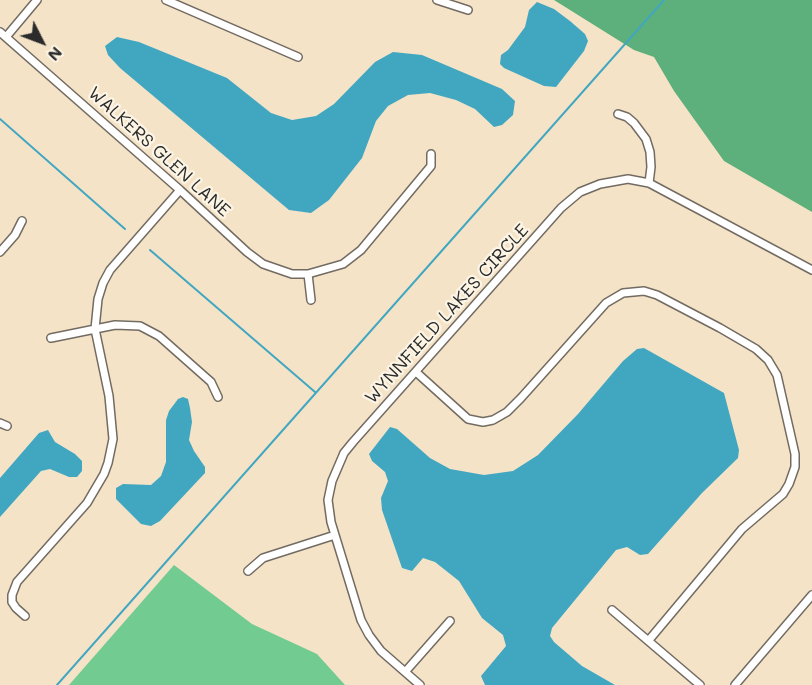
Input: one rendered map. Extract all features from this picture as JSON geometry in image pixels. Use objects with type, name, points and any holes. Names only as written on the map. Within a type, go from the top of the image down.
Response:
[{"type":"street","points":[[3,34],[37,0]]},
{"type":"street","points":[[166,0],[298,57]]},
{"type":"street","points":[[437,0],[468,10]]},
{"type":"street","name":"WALKERS GLEN LANE","points":[[3,34],[247,252],[263,264],[292,274],[308,274]]},
{"type":"street","points":[[618,114],[634,123],[646,138],[651,167],[649,183]]},
{"type":"street","points":[[311,300],[308,274],[343,264],[361,250],[431,166],[431,154]]},
{"type":"street","name":"WYNNFIELD LAKES CIRCLE","points":[[420,685],[381,651],[364,627],[329,514],[328,500],[332,481],[340,461],[353,441],[570,200],[590,187],[610,181],[628,179],[649,183],[812,270]]},
{"type":"street","points":[[25,616],[12,602],[17,582],[87,503],[104,474],[114,439],[109,396],[95,329],[98,299],[107,274],[180,190]]},
{"type":"street","points":[[0,252],[15,235],[22,221]]},
{"type":"street","points":[[416,372],[468,419],[477,422],[493,420],[507,412],[521,398],[606,303],[624,293],[644,291],[657,295],[720,328],[756,349],[768,360],[777,375],[795,454],[795,467],[789,484],[783,494],[739,532],[649,640]]},
{"type":"street","points":[[51,338],[125,324],[140,326],[152,332],[211,382],[218,397]]},
{"type":"street","points":[[248,572],[263,558],[335,535]]},
{"type":"street","points":[[735,685],[812,595]]},
{"type":"street","points":[[612,610],[700,685]]},
{"type":"street","points":[[405,672],[450,621]]},
{"type":"green space","points":[[554,0],[812,0],[812,212],[724,161],[674,91],[654,57],[634,50]]},
{"type":"green space","points":[[174,565],[252,624],[317,654],[345,685],[69,685]]},
{"type":"water","points":[[537,2],[554,9],[570,21],[585,34],[588,41],[584,51],[556,87],[544,86],[500,64],[501,55],[508,50],[525,27],[529,10]]},
{"type":"water","points":[[117,37],[139,42],[227,78],[271,113],[292,120],[316,116],[334,104],[375,62],[393,52],[422,55],[502,89],[515,101],[513,115],[502,125],[494,127],[475,109],[456,100],[430,93],[408,95],[388,106],[376,121],[362,158],[329,200],[311,213],[289,210],[120,68],[108,55],[105,46]]},
{"type":"water","points":[[644,348],[724,393],[739,450],[738,458],[702,493],[648,554],[640,555],[627,547],[616,550],[552,628],[550,636],[554,642],[582,666],[615,685],[485,685],[481,676],[506,646],[503,635],[482,618],[459,581],[435,562],[423,558],[412,571],[402,568],[382,510],[381,498],[388,481],[385,472],[372,461],[369,454],[390,427],[397,429],[430,458],[450,469],[484,475],[513,471],[538,455],[578,414],[623,361],[637,349]]},
{"type":"water","points":[[183,397],[188,399],[192,422],[189,440],[205,467],[205,473],[160,521],[151,526],[141,524],[116,499],[116,488],[123,484],[151,485],[161,476],[166,462],[166,420],[169,411],[178,399]]},
{"type":"water","points":[[48,430],[55,442],[82,461],[82,471],[77,477],[69,477],[50,469],[41,471],[0,517],[0,478],[39,433]]},
{"type":"waterway","points":[[57,685],[664,0]]},
{"type":"waterway","points":[[0,119],[125,229]]},
{"type":"waterway","points":[[150,250],[315,392]]}]
